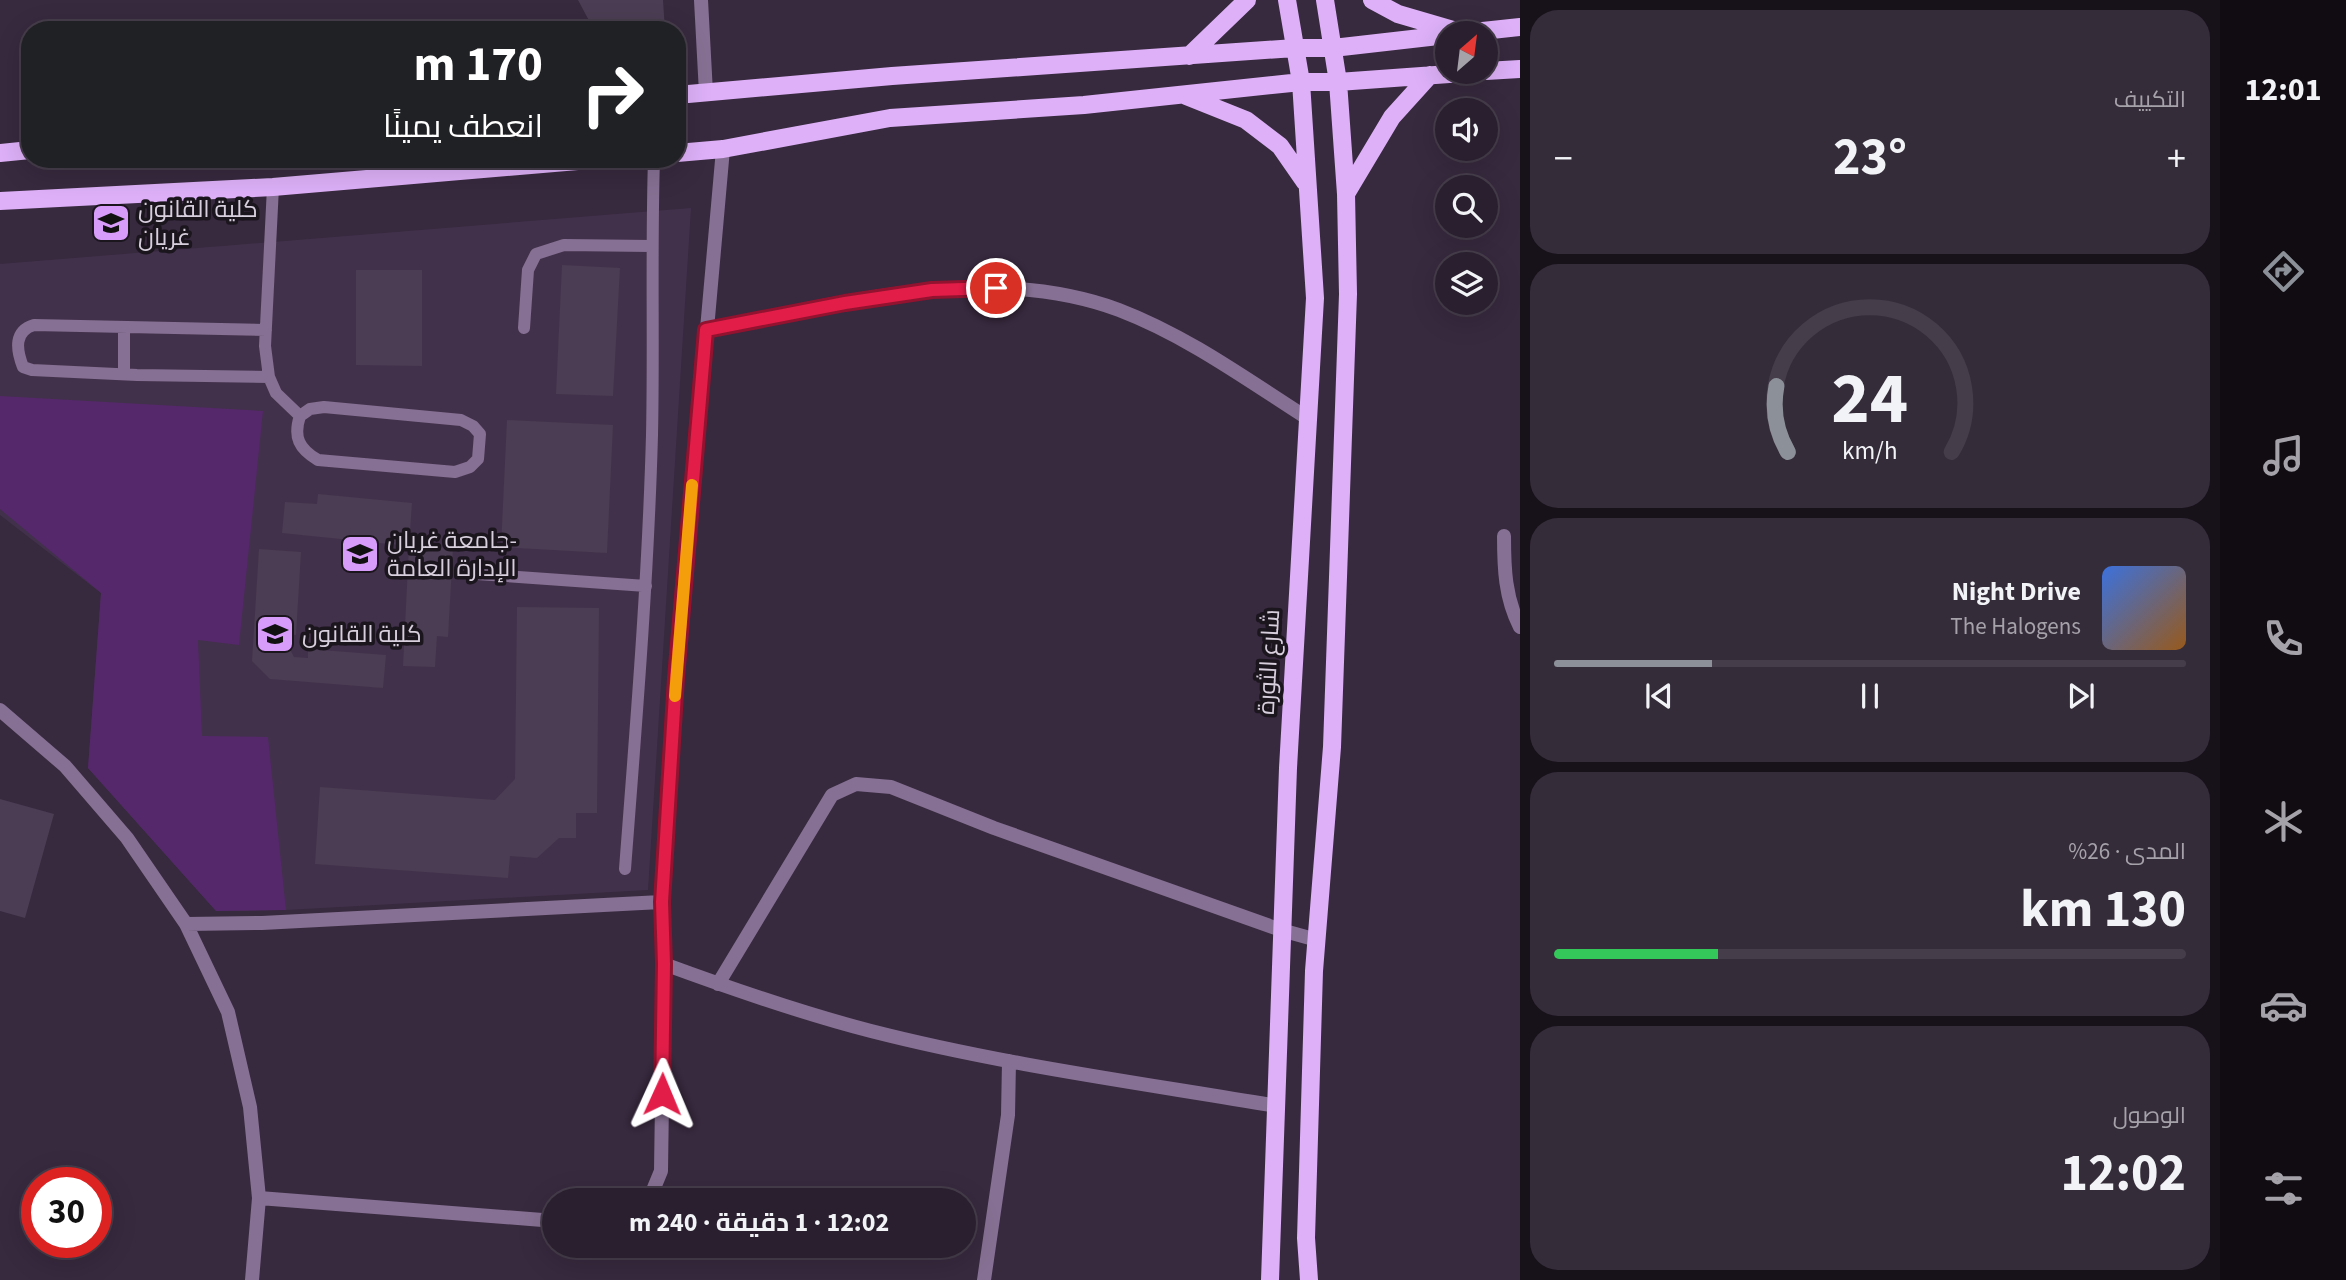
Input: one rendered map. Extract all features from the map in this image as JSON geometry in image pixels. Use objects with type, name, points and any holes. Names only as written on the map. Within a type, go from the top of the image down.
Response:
[{"type":"main road","points":[[1189,56],[1247,0]]},
{"type":"main road","name":"شارع الثورة","points":[[1270,1280],[1281,930],[1315,298],[1301,82],[1287,0]]},
{"type":"main road","points":[[1309,1280],[1306,1238],[1317,940],[1334,707],[1348,294],[1346,194],[1338,82],[1325,0]]},
{"type":"main road","points":[[1372,0],[1398,14],[1435,25]]},
{"type":"main road","points":[[1498,29],[1520,27]]},
{"type":"main road","points":[[686,94],[892,76],[1295,48],[1333,48],[1435,36]]},
{"type":"main road","points":[[1498,70],[1520,69]]},
{"type":"main road","points":[[1346,194],[1392,117],[1430,75]]},
{"type":"main road","points":[[686,152],[723,149],[890,118],[1084,105],[1301,82],[1435,75]]},
{"type":"main road","points":[[1183,95],[1246,120],[1280,146],[1306,184]]},
{"type":"main road","points":[[0,153],[21,151]]},
{"type":"main road","points":[[0,201],[273,187],[496,168]]},
{"type":"street","points":[[701,0],[706,93]]},
{"type":"street","points":[[654,1188],[661,1171],[664,964],[662,902],[676,678],[723,149]]},
{"type":"street","points":[[706,330],[845,303],[932,290],[1017,288],[1072,296],[1119,310],[1182,339],[1307,418]]},
{"type":"street","points":[[1504,536],[1504,572],[1511,610],[1520,627]]},
{"type":"street","points":[[0,710],[74,776],[127,838],[186,924],[228,1012],[250,1107],[259,1198],[252,1280]]},
{"type":"street","points":[[718,984],[832,794],[856,784],[891,787],[994,828],[1281,930],[1317,940]]},
{"type":"street","points":[[186,924],[274,923],[662,902]]},
{"type":"street","points":[[664,964],[718,984],[870,1031],[1009,1060],[1277,1106]]},
{"type":"street","points":[[984,1280],[1008,1115],[1009,1060]]},
{"type":"street","points":[[259,1198],[542,1220]]},
{"type":"lane","points":[[625,869],[646,586],[652,432],[651,246],[654,168]]},
{"type":"lane","points":[[273,187],[266,330],[268,377],[276,393],[300,416]]},
{"type":"lane","points":[[524,328],[528,270],[537,254],[564,245],[651,246]]},
{"type":"lane","points":[[266,330],[34,325],[24,328],[18,337],[19,356],[23,367],[32,370],[268,377]]},
{"type":"lane","points":[[124,327],[124,374]]},
{"type":"lane","points":[[324,407],[461,420],[473,426],[480,434],[478,459],[470,467],[455,472],[318,460],[307,454],[299,443],[295,432],[300,416],[310,409],[324,407]]},
{"type":"lane","points":[[477,574],[646,586]]},
{"type":"shaded area","name":"جامعة غريان- الإدارة العامة","points":[[691,208],[648,890],[286,910],[216,911],[88,768],[101,593],[0,515],[0,264]]},
{"type":"shaded area","points":[[0,396],[263,411],[239,645],[198,640],[202,736],[268,737],[286,910],[216,911],[88,768],[101,593],[0,509]]},
{"type":"building","points":[[578,0],[663,0],[664,21],[589,21]]},
{"type":"building","points":[[562,265],[620,268],[613,396],[556,394]]},
{"type":"building","points":[[356,270],[422,270],[422,366],[356,365]]},
{"type":"building","points":[[507,420],[613,425],[607,553],[501,547]]},
{"type":"building","points":[[318,494],[412,503],[409,546],[282,533],[285,502],[317,504]]},
{"type":"building","points":[[409,546],[453,548],[448,637],[437,636],[435,667],[403,666]]},
{"type":"building","points":[[259,549],[301,552],[296,635],[282,634],[294,657],[308,658],[308,649],[386,655],[383,688],[270,679],[252,661]]},
{"type":"building","points":[[517,607],[599,608],[597,813],[576,813],[576,838],[559,838],[537,858],[510,856],[508,878],[315,864],[320,787],[495,800],[515,779]]},
{"type":"building","points":[[0,799],[54,814],[25,918],[0,911]]},
{"type":"slow traffic","points":[[675,696],[692,485]]},
{"type":"place","name":"كلية القانون غريان","points":[[111,223]]},
{"type":"place","name":"جامعة غريان- الإدارة العامة","points":[[360,554]]},
{"type":"place","name":"كلية القانون","points":[[275,634]]},
{"type":"route","points":[[662,1094],[662,902],[676,678],[706,330],[845,303],[932,290],[996,288]]}]
